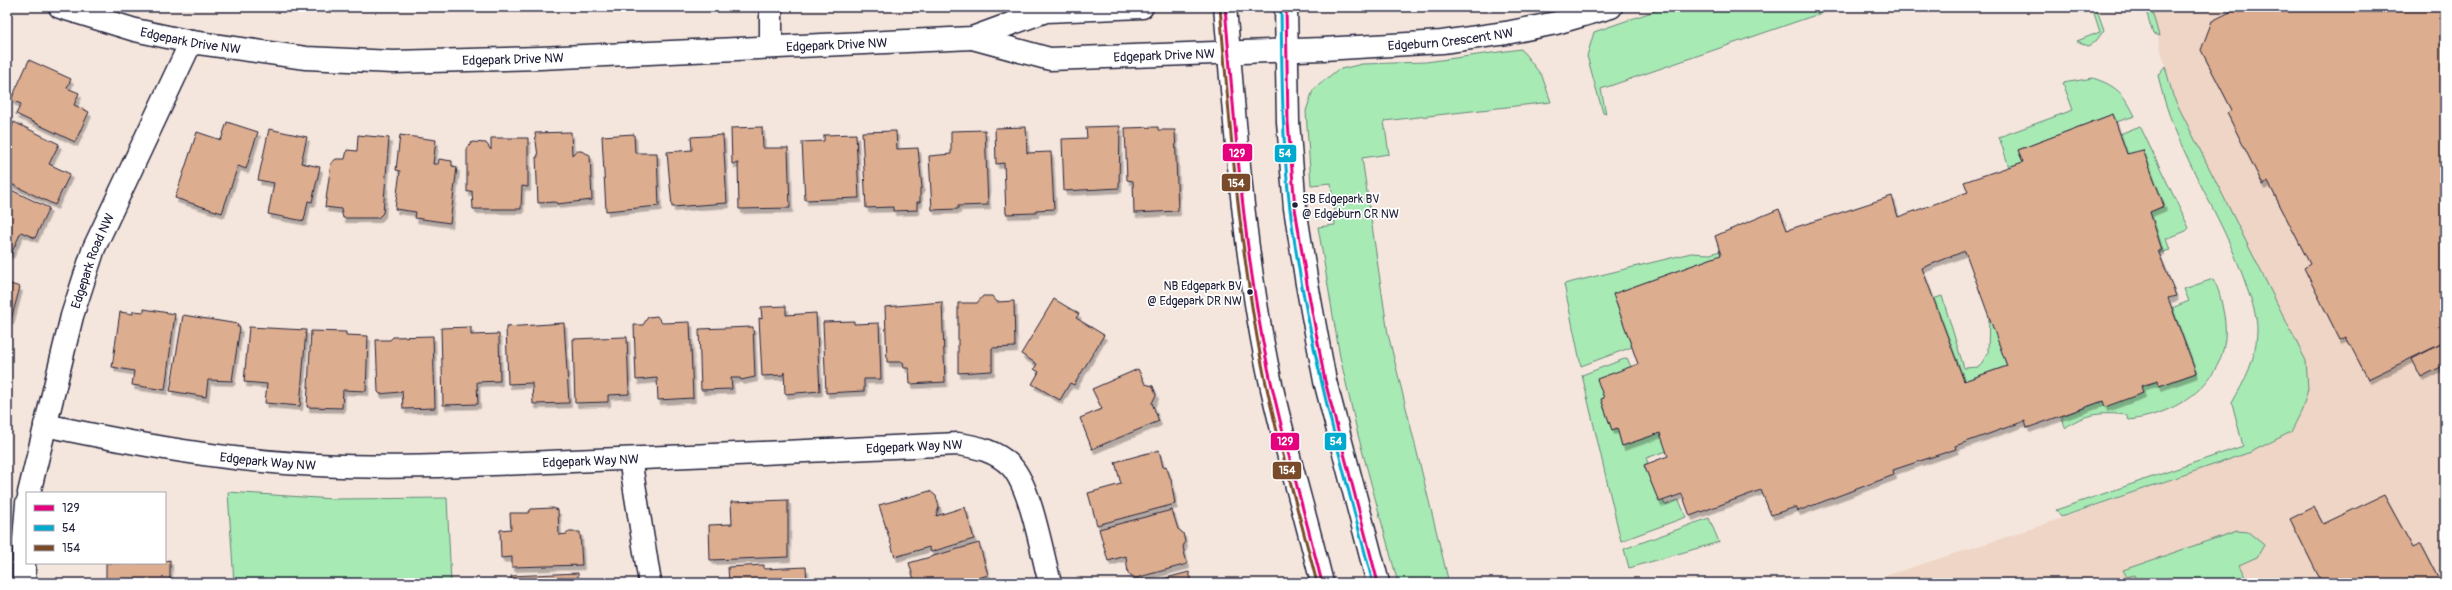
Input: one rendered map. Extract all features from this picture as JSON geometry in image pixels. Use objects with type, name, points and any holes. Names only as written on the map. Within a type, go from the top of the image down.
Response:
[{"type":"street","name":"Edgepark Drive NW","points":[[60,7],[135,30],[191,42],[306,58],[394,62],[540,58],[972,38],[1046,11],[1142,7]]},
{"type":"street","points":[[770,47],[771,7]]},
{"type":"street","points":[[1225,7],[1242,209],[1271,384],[1322,583]]},
{"type":"street","points":[[1286,7],[1288,122],[1295,208],[1307,284],[1325,381],[1378,583]]},
{"type":"street","name":"Edgeburn Crescent NW","points":[[1287,50],[1442,42],[1556,23],[1611,7]]},
{"type":"street","name":"Edgepark Drive NW","points":[[972,38],[1050,59],[1287,50]]},
{"type":"street","name":"Edgepark Road NW","points":[[29,492],[72,316],[94,248],[191,42]]},
{"type":"street","name":"Edgepark Way NW","points":[[45,425],[132,443],[207,455],[316,465],[388,467],[630,459],[958,444],[976,446],[996,454],[1012,467],[1023,486],[1050,583]]},
{"type":"street","points":[[630,459],[650,583]]},
{"type":"street","points":[[24,583],[24,540],[26,515]]},
{"type":"shaded area","points":[[2150,7],[2445,7],[2445,583],[1863,583],[2028,530],[2251,452],[2291,432],[2302,410],[2308,389],[2173,96]]},
{"type":"green space","points":[[1666,7],[1839,7],[1601,89],[1606,114],[1603,113],[1587,56],[1594,32]]},
{"type":"green space","points":[[2092,7],[2096,7],[2104,30],[2096,41],[2088,46],[2077,41],[2100,32]]},
{"type":"green space","points":[[2145,7],[2151,7],[2159,36],[2153,34]]},
{"type":"green space","points":[[1521,49],[1542,76],[1551,102],[1384,121],[1389,154],[1362,158],[1388,334],[1449,583],[1398,583],[1358,435],[1340,357],[1318,227],[1335,225],[1331,183],[1311,185],[1306,111],[1313,90],[1337,70],[1362,64],[1426,62]]},
{"type":"green space","points":[[2165,66],[2173,96],[2306,361],[2308,389],[2302,410],[2291,432],[2251,452],[2061,517],[2056,510],[2243,446],[2232,403],[2252,361],[2257,332],[2255,313],[2235,256],[2186,154],[2165,102],[2158,75]]},
{"type":"green space","points":[[2093,78],[2108,84],[2119,92],[2135,116],[2116,122],[2113,114],[2018,150],[2023,162],[2009,167],[1999,137],[2073,110],[2063,83]]},
{"type":"green space","points":[[2140,126],[2189,228],[2186,231],[2166,239],[2170,250],[2159,253],[2158,251],[2162,250],[2150,212],[2164,206],[2143,151],[2127,154],[2120,134]]},
{"type":"green space","points":[[1720,251],[1721,255],[1613,294],[1632,347],[1581,366],[1564,284],[1691,253],[1710,254]]},
{"type":"green space","points":[[2213,279],[2221,298],[2225,333],[2222,353],[2214,371],[2203,386],[2187,399],[2170,409],[2150,416],[2129,420],[2126,415],[2094,415],[2079,419],[2065,428],[2062,416],[2158,381],[2159,386],[2196,373],[2172,308],[2189,301],[2184,289]]},
{"type":"green space","points":[[1942,296],[1964,368],[1979,367],[1988,353],[1989,316],[2007,366],[1964,381],[1933,299]]},
{"type":"green space","points":[[1627,358],[1631,367],[1598,379],[1604,398],[1601,400],[1612,430],[1617,428],[1622,446],[1660,433],[1667,451],[1646,458],[1648,463],[1644,465],[1659,501],[1663,500],[1665,505],[1679,500],[1686,517],[1621,541],[1582,375]]},
{"type":"green space","points":[[228,492],[333,499],[447,498],[451,583],[234,583]]},
{"type":"green space","points":[[1709,518],[1719,542],[1629,568],[1624,549]]},
{"type":"green space","points":[[2237,531],[2248,532],[2264,545],[2257,557],[2239,565],[2248,583],[2137,583],[2134,575],[2127,577],[2123,570]]},
{"type":"building","points":[[2240,7],[2445,7],[2445,342],[2368,379],[2346,337],[2340,340],[2304,268],[2310,264],[2268,182],[2263,185],[2227,113],[2232,110],[2201,50],[2212,21]]},
{"type":"building","points":[[29,60],[71,79],[67,88],[79,93],[74,105],[89,112],[75,142],[16,114],[21,104],[11,100]]},
{"type":"building","points":[[2113,114],[2127,154],[2143,150],[2164,206],[2150,212],[2162,250],[2158,251],[2176,296],[2168,298],[2196,373],[2159,386],[2158,381],[2141,386],[2143,393],[2105,407],[2103,401],[2027,428],[2025,421],[1955,446],[1956,449],[1893,470],[1894,475],[1798,511],[1796,507],[1771,515],[1761,490],[1690,516],[1682,494],[1659,502],[1644,465],[1668,456],[1660,433],[1622,446],[1617,428],[1612,430],[1601,399],[1604,398],[1597,379],[1638,364],[1613,294],[1721,255],[1715,236],[1779,209],[1787,230],[1892,196],[1898,217],[1968,192],[1964,182],[2023,162],[2018,150]],"holes":[[[1965,251],[2007,366],[1964,381],[1922,268]]]},
{"type":"building","points":[[14,122],[59,144],[49,164],[70,174],[55,205],[7,182],[7,137]]},
{"type":"building","points":[[227,122],[258,132],[246,169],[238,166],[222,213],[175,198],[197,132],[221,140]]},
{"type":"building","points":[[1120,126],[1119,188],[1064,191],[1062,139],[1087,138],[1086,127]]},
{"type":"building","points":[[762,127],[763,148],[788,148],[790,208],[739,209],[738,163],[732,164],[731,128]]},
{"type":"building","points":[[1026,127],[1027,153],[1051,152],[1054,209],[1036,210],[1036,213],[1006,214],[1004,163],[996,164],[995,128]]},
{"type":"building","points":[[1158,127],[1158,130],[1175,130],[1178,211],[1134,213],[1133,181],[1127,180],[1125,128]]},
{"type":"building","points":[[269,129],[307,137],[301,163],[320,167],[312,202],[308,201],[304,221],[268,214],[274,183],[258,180]]},
{"type":"building","points":[[985,130],[988,205],[958,206],[958,209],[932,210],[929,156],[951,154],[951,131]]},
{"type":"building","points":[[896,131],[897,149],[918,148],[922,188],[920,188],[920,202],[917,202],[917,210],[893,211],[893,207],[866,208],[862,132]]},
{"type":"building","points":[[571,132],[572,155],[576,151],[581,151],[590,155],[592,200],[557,204],[556,202],[538,203],[536,157],[538,157],[535,133]]},
{"type":"building","points":[[634,134],[635,153],[657,153],[659,206],[606,211],[602,136]]},
{"type":"building","points":[[856,134],[859,198],[805,200],[802,142],[824,141],[824,135]]},
{"type":"building","points":[[358,135],[389,138],[383,213],[378,218],[343,218],[341,209],[325,207],[331,163],[336,159],[345,159],[347,150],[357,151]]},
{"type":"building","points":[[400,135],[436,140],[433,164],[438,164],[439,159],[452,161],[452,166],[457,167],[450,223],[415,218],[416,212],[395,209],[400,171],[396,170]]},
{"type":"building","points":[[723,135],[727,203],[672,207],[667,152],[692,150],[691,137]]},
{"type":"building","points":[[491,138],[528,138],[528,187],[522,186],[521,209],[473,209],[472,191],[467,192],[467,149],[472,142],[486,143],[491,150]]},
{"type":"building","points":[[7,188],[49,208],[35,238],[21,232],[11,254],[7,252]]},
{"type":"building","points":[[7,283],[20,287],[11,320],[7,318]]},
{"type":"building","points":[[983,296],[992,296],[997,302],[1014,301],[1015,347],[992,348],[992,371],[958,373],[958,303],[977,303]]},
{"type":"building","points":[[1054,299],[1079,314],[1076,318],[1104,335],[1074,385],[1070,383],[1060,400],[1032,384],[1039,372],[1034,369],[1037,364],[1021,354]]},
{"type":"building","points":[[942,302],[945,382],[910,384],[909,368],[904,368],[903,362],[887,362],[885,307]]},
{"type":"building","points":[[786,306],[786,315],[816,313],[820,391],[785,394],[784,372],[783,375],[762,376],[759,318],[762,319],[761,307]]},
{"type":"building","points":[[144,309],[175,314],[165,390],[132,385],[134,371],[112,367],[120,312],[133,314],[133,311],[144,312]]},
{"type":"building","points":[[183,315],[238,324],[237,327],[240,327],[232,381],[208,380],[206,397],[170,391]]},
{"type":"building","points":[[657,316],[662,323],[690,322],[693,398],[658,400],[657,378],[636,380],[634,325],[643,325],[648,317]]},
{"type":"building","points":[[854,321],[854,324],[879,323],[881,379],[864,379],[864,391],[826,393],[823,322]]},
{"type":"building","points":[[564,323],[569,403],[533,404],[532,383],[508,384],[506,327]]},
{"type":"building","points":[[249,327],[306,330],[300,406],[265,403],[267,384],[244,382]]},
{"type":"building","points":[[471,327],[471,335],[499,334],[500,381],[477,382],[478,404],[443,405],[441,328]]},
{"type":"building","points":[[753,327],[755,377],[741,380],[740,378],[731,378],[732,389],[701,390],[699,329]]},
{"type":"building","points":[[311,331],[346,332],[346,335],[368,336],[366,391],[343,390],[342,408],[307,407]]},
{"type":"building","points":[[433,336],[435,408],[403,409],[402,390],[400,392],[380,394],[378,392],[376,340],[390,340],[393,337]]},
{"type":"building","points":[[627,337],[629,394],[608,395],[608,402],[575,403],[573,339]]},
{"type":"building","points":[[2445,342],[2445,365],[2421,377],[2412,359]]},
{"type":"building","points":[[1138,369],[1145,384],[1153,386],[1156,395],[1152,403],[1159,421],[1092,449],[1080,418],[1102,409],[1092,389]]},
{"type":"building","points":[[1159,450],[1163,467],[1166,466],[1171,480],[1175,504],[1097,525],[1088,493],[1121,484],[1115,462]]},
{"type":"building","points":[[930,491],[936,496],[939,507],[936,516],[965,507],[974,539],[931,552],[929,547],[895,557],[879,505]]},
{"type":"building","points":[[2384,495],[2413,548],[2421,544],[2441,583],[2322,583],[2290,519],[2314,507],[2323,524]]},
{"type":"building","points":[[788,500],[788,557],[710,560],[709,525],[732,524],[731,502]]},
{"type":"building","points":[[553,508],[558,510],[559,535],[567,534],[567,532],[580,532],[582,565],[512,567],[512,557],[501,558],[500,530],[511,529],[510,513],[528,513],[531,509]]},
{"type":"building","points":[[1172,510],[1178,529],[1183,533],[1185,542],[1183,547],[1187,564],[1136,578],[1128,574],[1126,556],[1108,561],[1099,529]]},
{"type":"building","points":[[979,543],[988,575],[972,580],[973,583],[915,583],[909,563]]},
{"type":"building","points":[[170,560],[170,583],[102,583],[102,580],[106,579],[106,564],[166,564],[166,561]]},
{"type":"building","points":[[764,565],[764,569],[806,567],[807,583],[729,583],[728,567]]},
{"type":"building","points":[[1189,572],[1192,583],[1147,583]]},
{"type":"building","points":[[578,573],[578,583],[511,583],[511,576]]},
{"type":"transit line","name":"154","points":[[1220,7],[1239,214],[1250,296],[1269,399],[1317,583]]},
{"type":"transit line","name":"129","points":[[1225,7],[1239,172],[1255,296],[1275,399],[1322,583]]},
{"type":"transit line","name":"54","points":[[1281,7],[1285,159],[1297,256],[1305,304],[1325,397],[1373,583]]},
{"type":"transit line","name":"129","points":[[1286,7],[1288,122],[1295,208],[1307,284],[1325,381],[1378,583]]},
{"type":"place","name":"SB Edgepark BV @ Edgeburn CR NW","points":[[1295,205]]},
{"type":"place","name":"NB Edgepark BV @ Edgepark DR NW","points":[[1250,292]]}]
